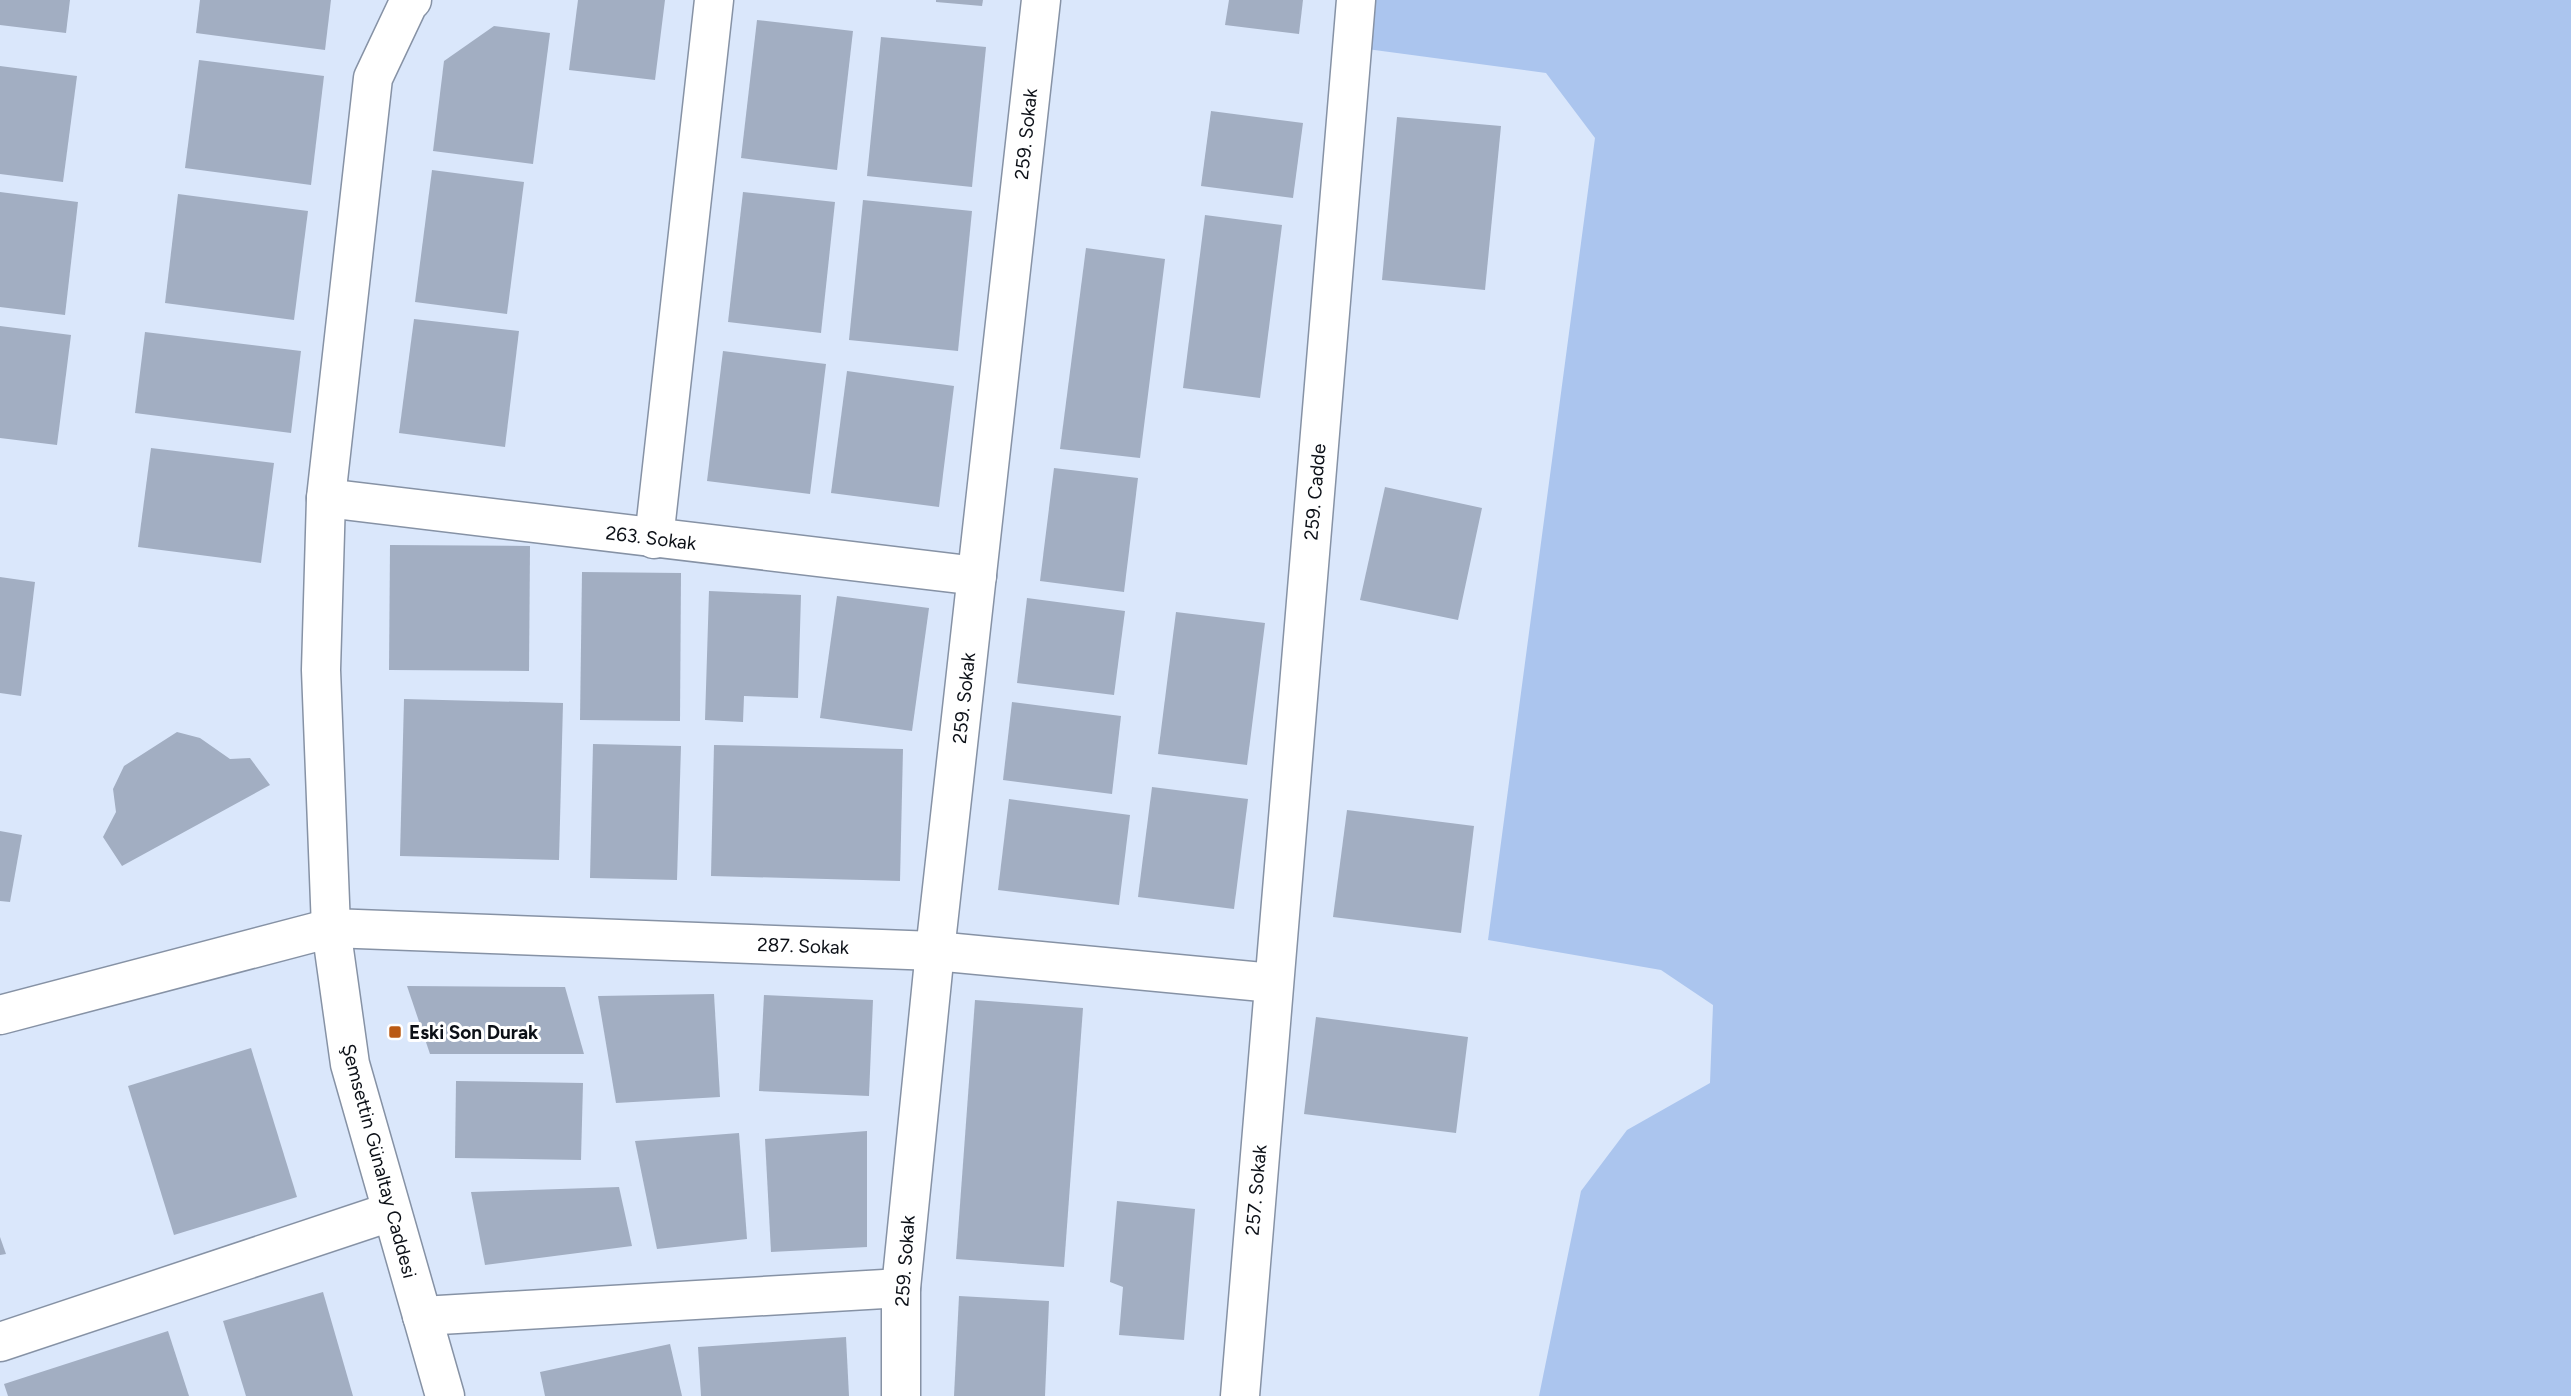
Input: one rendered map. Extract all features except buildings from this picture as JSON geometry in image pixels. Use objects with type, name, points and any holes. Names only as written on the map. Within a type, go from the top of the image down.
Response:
[{"type":"street","name":"Şemsettin Günaltay Caddesi","points":[[412,0],[373,78],[326,498],[321,670],[331,928],[350,1064],[390,1212],[445,1396]]},
{"type":"street","points":[[654,539],[714,0]]},
{"type":"street","name":"259. Sokak","points":[[901,1396],[901,1288],[935,951],[1041,0]]},
{"type":"street","name":"259. Cadde","points":[[1273,983],[1356,0]]},
{"type":"street","name":"263. Sokak","points":[[326,498],[977,576]]},
{"type":"street","points":[[0,1015],[331,928]]},
{"type":"street","name":"287. Sokak","points":[[331,928],[935,951],[1273,983]]},
{"type":"street","name":"257. Sokak","points":[[1240,1396],[1273,983]]},
{"type":"street","points":[[0,1342],[390,1212]]},
{"type":"street","points":[[422,1316],[901,1288]]},
{"type":"shaded area","points":[[1356,0],[2571,0],[2571,1396],[1539,1396],[1581,1191],[1627,1130],[1710,1083],[1713,1005],[1661,970],[1488,940],[1595,138],[1546,73],[1352,47]]},
{"type":"place","name":"Eski Son Durak","points":[[395,1032]]}]
